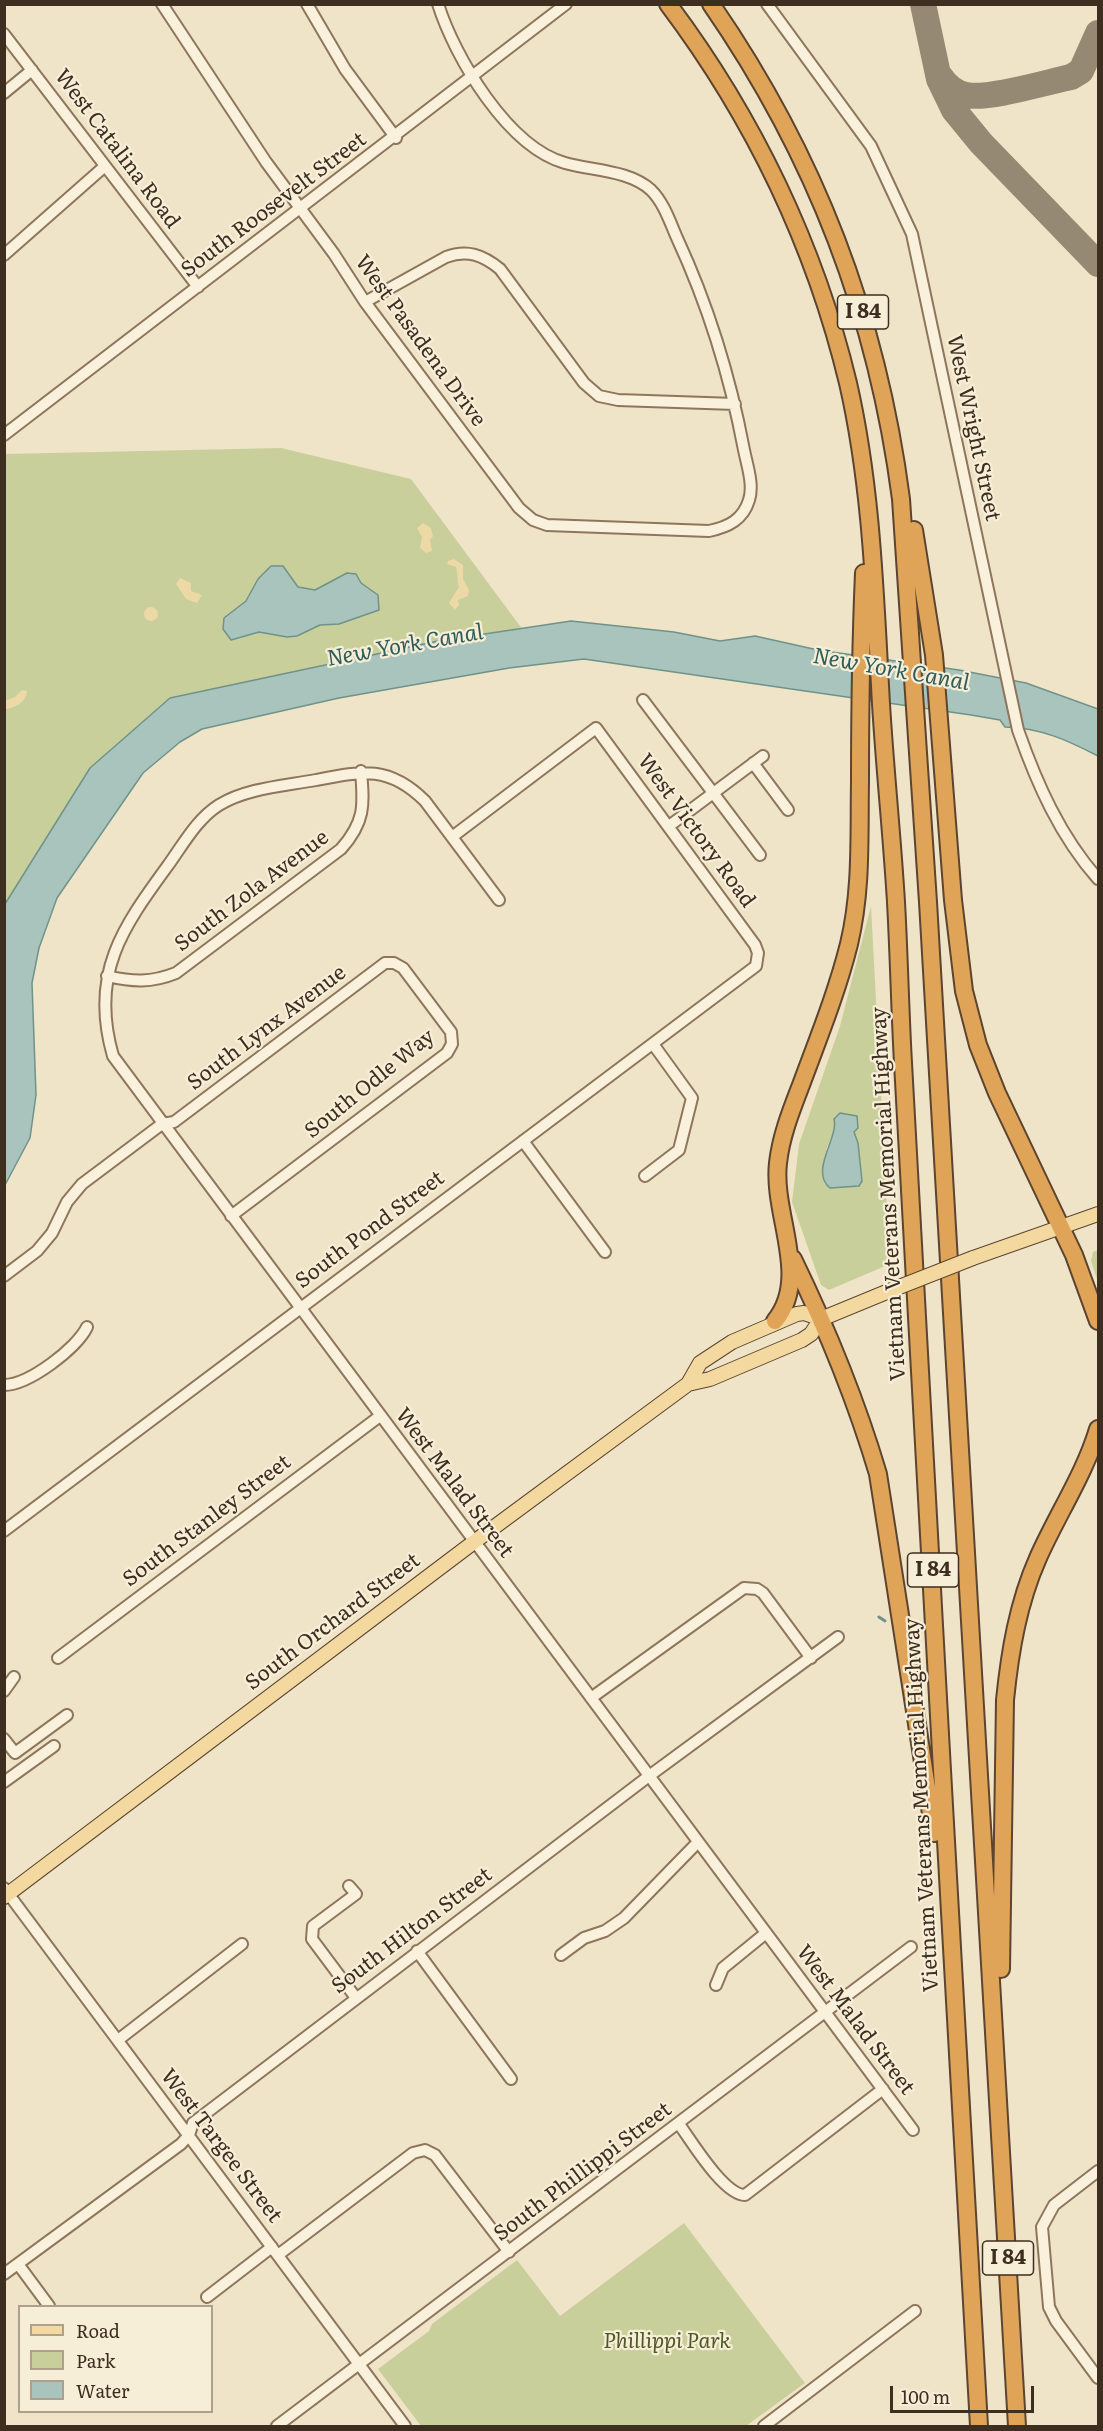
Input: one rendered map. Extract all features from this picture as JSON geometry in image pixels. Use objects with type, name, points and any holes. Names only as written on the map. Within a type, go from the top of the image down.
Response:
[{"type":"highway","name":"Vietnam Veterans Memorial Highway","points":[[668,4],[732,97],[794,219],[824,302],[848,384],[867,503],[896,901],[933,1561],[950,1938],[979,2427]]},
{"type":"highway","name":"I 84","points":[[711,4],[767,91],[815,186],[854,286],[885,397],[902,509],[999,2090],[1017,2427]]},
{"type":"highway","points":[[885,397],[913,523],[934,655],[953,900],[964,991],[978,1045],[997,1093],[1062,1227],[1098,1321]]},
{"type":"highway","points":[[775,1321],[788,1299],[791,1282],[789,1250],[779,1209],[778,1165],[786,1124],[840,973],[855,907],[859,867],[860,646],[867,503]]},
{"type":"highway","points":[[789,1250],[820,1319],[866,1434],[878,1474],[950,1938]]},
{"type":"highway","points":[[999,2090],[1005,1700],[1009,1662],[1021,1608],[1038,1559],[1098,1429]]},
{"type":"main road","name":"South Orchard Street","points":[[6,1893],[688,1384],[710,1379],[802,1340],[811,1334],[820,1319],[973,1258],[1098,1214]]},
{"type":"main road","name":"South Orchard Street","points":[[688,1384],[700,1363],[732,1342],[775,1321],[804,1313],[820,1319]]},
{"type":"street","name":"West Pasadena Drive","points":[[162,4],[259,153],[334,254],[365,302],[519,508],[533,520],[554,526],[709,531],[727,528],[740,517],[750,499],[750,483],[735,404]]},
{"type":"street","points":[[307,4],[345,69],[396,138]]},
{"type":"street","points":[[365,302],[446,256],[457,253],[472,254],[487,259],[500,269],[584,383],[599,396],[618,400],[735,404],[699,284],[662,204],[652,191],[626,176],[565,163],[535,148],[514,131],[474,78],[451,41],[438,4]]},
{"type":"street","name":"South Roosevelt Street","points":[[4,435],[396,138],[566,4]]},
{"type":"street","name":"West Wright Street","points":[[767,4],[871,146],[912,234],[1018,730],[1031,767],[1056,820],[1098,879]]},
{"type":"street","name":"West Catalina Road","points":[[4,34],[198,287]]},
{"type":"street","points":[[4,93],[32,70]]},
{"type":"street","points":[[4,255],[105,166]]},
{"type":"street","points":[[643,700],[760,855]]},
{"type":"street","name":"West Victory Road","points":[[452,837],[596,728],[755,945],[758,960]]},
{"type":"street","points":[[669,826],[763,756]]},
{"type":"street","points":[[753,763],[788,810]]},
{"type":"street","points":[[107,976],[114,951],[129,919],[200,820],[210,811],[243,794],[361,771],[395,778],[411,787],[499,900]]},
{"type":"street","name":"South Zola Avenue","points":[[107,976],[136,982],[159,980],[176,973],[341,849],[359,823],[364,805],[361,771]]},
{"type":"street","name":"South Pond Street","points":[[4,1531],[751,971],[758,960]]},
{"type":"street","name":"South Lynx Avenue","points":[[4,1275],[37,1251],[52,1233],[67,1202],[82,1184],[162,1124],[174,1122],[385,963],[394,963]]},
{"type":"street","name":"South Odle Way","points":[[231,1216],[447,1053],[452,1044],[451,1032],[403,968],[394,963]]},
{"type":"street","name":"West Malad Street","points":[[107,976],[107,1035],[113,1056],[913,2130]]},
{"type":"street","points":[[645,1176],[679,1150],[693,1098],[653,1044]]},
{"type":"street","points":[[523,1141],[605,1252]]},
{"type":"street","points":[[4,1385],[21,1383],[32,1376],[72,1347],[82,1338],[87,1327]]},
{"type":"street","name":"South Stanley Street","points":[[57,1658],[380,1416]]},
{"type":"street","points":[[591,1698],[744,1588],[757,1588],[763,1593],[811,1658]]},
{"type":"street","name":"South Hilton Street","points":[[4,2274],[181,2144],[189,2135],[193,2123],[417,1951],[838,1637]]},
{"type":"street","points":[[4,1691],[14,1677]]},
{"type":"street","points":[[4,1740],[15,1753],[68,1715]]},
{"type":"street","points":[[4,1782],[54,1746]]},
{"type":"street","points":[[561,1955],[584,1938],[605,1931],[624,1918],[698,1842]]},
{"type":"street","points":[[349,1886],[356,1894],[313,1926],[312,1939],[356,1998]]},
{"type":"street","name":"West Targee Street","points":[[6,1893],[405,2427]]},
{"type":"street","points":[[716,1985],[723,1968],[766,1933]]},
{"type":"street","points":[[118,2040],[242,1944]]},
{"type":"street","name":"South Phillippi Street","points":[[277,2427],[911,1947]]},
{"type":"street","points":[[417,1951],[511,2079]]},
{"type":"street","points":[[679,2124],[726,2186],[738,2195],[745,2195],[883,2089]]},
{"type":"street","points":[[207,2298],[413,2153],[425,2150],[435,2155],[509,2252]]},
{"type":"street","points":[[1098,2171],[1054,2205],[1042,2227],[1050,2307],[1056,2321],[1098,2378]]},
{"type":"street","points":[[18,2264],[48,2305]]},
{"type":"street","points":[[764,2427],[915,2311]]},
{"type":"green space","points":[[281,448],[411,479],[523,630],[438,641],[170,698],[90,768],[5,904],[5,454]]},
{"type":"green space","points":[[871,906],[890,1264],[829,1290],[821,1285],[792,1202],[799,1144],[840,1026]],"holes":[[[836,1126],[854,1132],[858,1143],[826,1150]]]},
{"type":"green space","points":[[1098,1250],[1098,1282],[1091,1261],[1093,1252]]},
{"type":"green space","name":"Phillippi Park","points":[[684,2223],[805,2383],[746,2426],[421,2426],[378,2369],[429,2331],[432,2324],[517,2260],[560,2316]]},
{"type":"sand","points":[[423,523],[431,528],[433,536],[430,540],[432,551],[426,553],[420,548],[422,537],[417,528]]},
{"type":"sand","points":[[454,559],[463,565],[463,579],[469,590],[468,596],[458,600],[459,605],[455,610],[449,603],[459,587],[457,569],[447,564],[448,561]]},
{"type":"sand","points":[[180,578],[191,583],[191,591],[202,595],[197,603],[186,599],[176,584]]},
{"type":"sand","points":[[151,607],[156,609],[158,614],[156,619],[151,621],[146,619],[144,614],[146,609]]},
{"type":"sand","points":[[22,690],[27,691],[22,702],[5,709],[5,701],[15,697]]},
{"type":"water","points":[[271,566],[283,566],[298,587],[315,590],[347,573],[356,574],[361,583],[378,595],[379,610],[339,624],[320,625],[297,636],[287,637],[259,632],[231,640],[223,629],[224,618],[246,601],[258,579]]},
{"type":"water","name":"New York Canal","points":[[571,621],[674,632],[720,641],[755,636],[818,650],[959,670],[1026,683],[1098,709],[1098,756],[1053,736],[1005,727],[1000,720],[584,659],[509,668],[339,698],[202,729],[180,742],[143,773],[57,898],[39,948],[32,983],[36,1095],[30,1138],[5,1185],[5,904],[90,768],[170,698],[438,641]]},
{"type":"water","points":[[840,1113],[857,1116],[858,1128],[854,1132],[858,1143],[862,1181],[859,1186],[830,1188],[824,1181],[823,1164],[833,1135],[834,1119]]},
{"type":"waterway","points":[[879,1617],[885,1621]]},
{"type":"taxiway","points":[[923,4],[939,79],[954,110],[981,143],[1098,264]]},
{"type":"taxiway","points":[[940,76],[948,85],[962,94],[976,96],[1003,93],[1071,77],[1081,71],[1098,33]]}]
